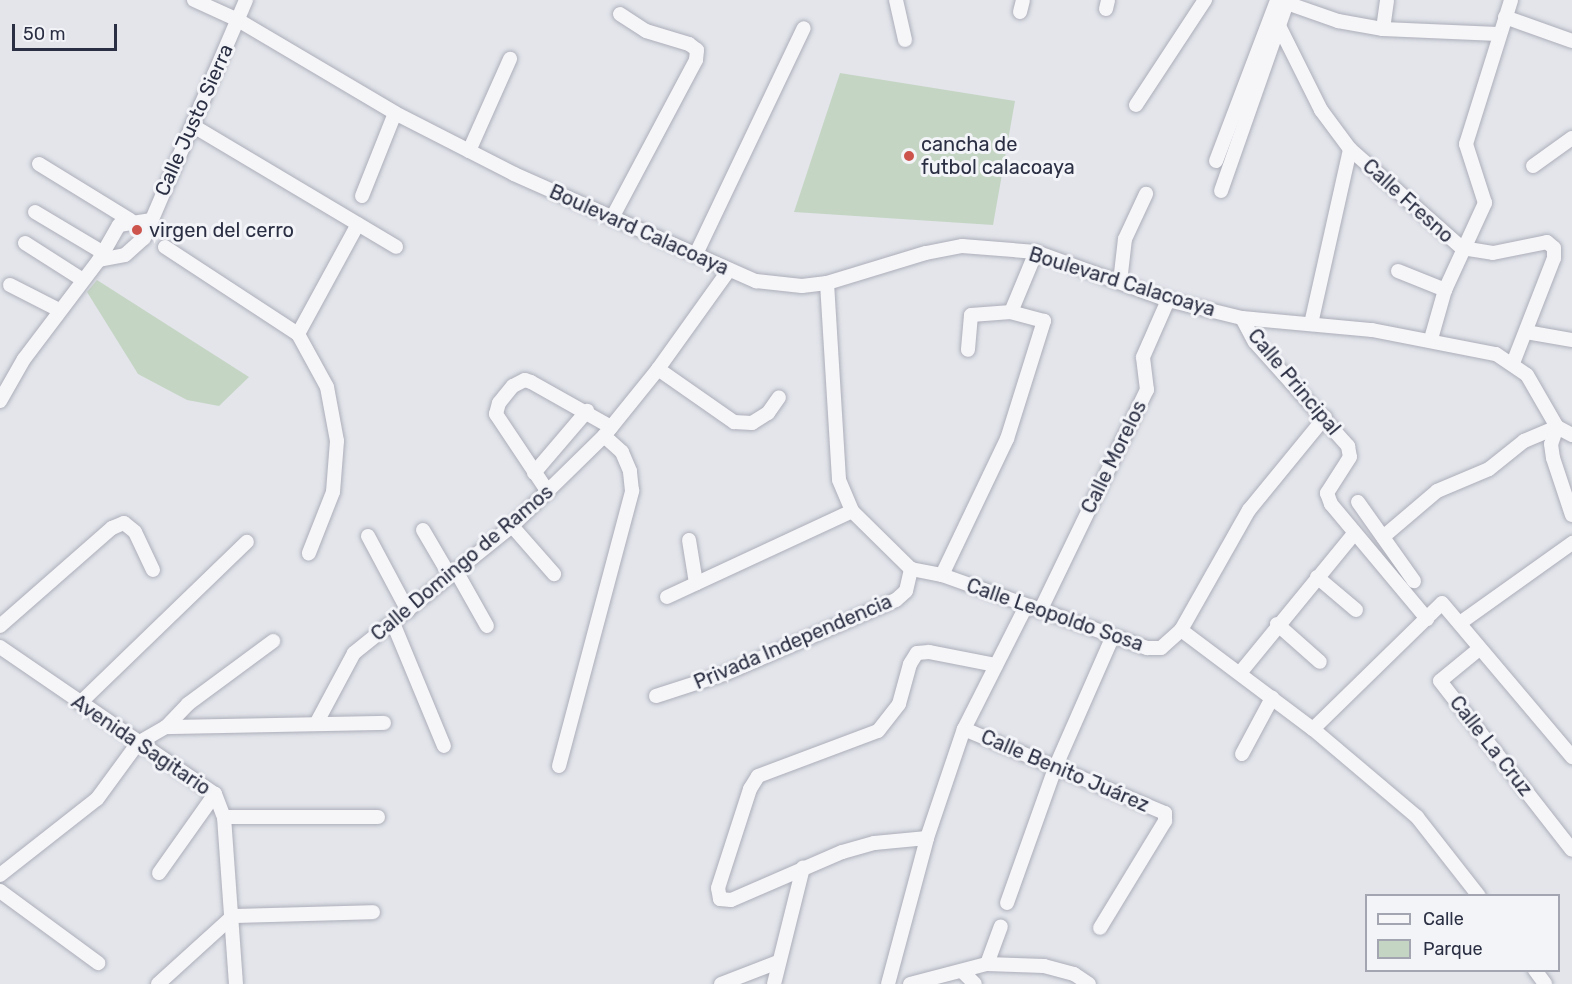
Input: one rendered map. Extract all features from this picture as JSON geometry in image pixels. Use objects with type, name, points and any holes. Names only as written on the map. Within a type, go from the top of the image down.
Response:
[{"type":"street","name":"Boulevard Calacoaya","points":[[194,0],[238,20],[395,113],[469,151],[729,270],[777,285],[827,283],[962,246],[1036,252],[1168,300],[1242,318],[1431,339],[1496,354],[1513,363],[1537,389],[1557,427]]},
{"type":"street","name":"Calle Justo Sierra","points":[[101,256],[135,248],[144,238],[149,220],[195,127],[246,0]]},
{"type":"street","points":[[896,0],[905,40]]},
{"type":"street","points":[[1136,105],[1205,0]]},
{"type":"street","points":[[1383,29],[1388,0]]},
{"type":"street","points":[[1431,339],[1445,290],[1462,248],[1485,203],[1466,144],[1498,34],[1511,0]]},
{"type":"street","points":[[1280,2],[1338,21],[1383,29],[1498,34]]},
{"type":"street","points":[[1221,191],[1280,28],[1280,2]]},
{"type":"street","points":[[1216,161],[1280,2]]},
{"type":"street","points":[[612,218],[696,60],[696,50],[689,44],[646,32],[620,14]]},
{"type":"street","points":[[1504,17],[1572,42]]},
{"type":"street","points":[[696,254],[804,28]]},
{"type":"street","name":"Calle Fresno","points":[[1280,28],[1315,100],[1350,149],[1462,248],[1492,253],[1547,242],[1554,248],[1554,258],[1513,363]]},
{"type":"street","points":[[469,151],[510,59]]},
{"type":"street","points":[[362,196],[395,113]]},
{"type":"street","points":[[195,127],[396,247]]},
{"type":"street","points":[[1533,166],[1572,138]]},
{"type":"street","points":[[1311,324],[1350,149]]},
{"type":"street","points":[[39,164],[130,220]]},
{"type":"street","points":[[1120,282],[1125,239],[1146,194]]},
{"type":"street","points":[[35,212],[101,256]]},
{"type":"street","name":"Calle Justo Sierra","points":[[130,220],[149,220]]},
{"type":"street","points":[[0,401],[24,359],[101,256],[119,225],[130,220]]},
{"type":"street","points":[[298,334],[358,224]]},
{"type":"street","points":[[25,243],[83,280]]},
{"type":"street","points":[[165,247],[298,334],[327,387],[337,441],[333,492],[309,553]]},
{"type":"street","points":[[1011,312],[1036,252]]},
{"type":"street","name":"Calle Domingo de Ramos","points":[[317,722],[354,653],[512,526],[608,432],[658,369],[729,270]]},
{"type":"street","points":[[1398,271],[1445,290]]},
{"type":"street","points":[[827,283],[839,480],[852,511],[911,569]]},
{"type":"street","points":[[10,285],[59,310]]},
{"type":"street","name":"Calle Morelos","points":[[1040,611],[1147,390],[1143,357],[1168,300]]},
{"type":"street","points":[[942,575],[1007,439],[1044,321],[1011,312],[971,315],[968,350]]},
{"type":"street","name":"Calle Principal","points":[[1242,318],[1268,358],[1325,417],[1348,447],[1350,457],[1327,493],[1353,535],[1426,619]]},
{"type":"street","points":[[1526,332],[1572,340]]},
{"type":"street","points":[[658,369],[734,422],[752,423],[768,413],[779,397]]},
{"type":"street","points":[[548,492],[496,414],[499,403],[513,386],[531,382],[587,411],[608,432],[622,452],[630,471],[632,491],[559,766]]},
{"type":"street","points":[[534,473],[587,411]]},
{"type":"street","points":[[1325,417],[1248,510],[1181,630],[1313,729],[1417,817],[1477,894]]},
{"type":"street","points":[[1557,427],[1572,435]]},
{"type":"street","points":[[1557,427],[1551,444],[1553,458],[1572,515]]},
{"type":"street","points":[[1383,537],[1437,492],[1489,469],[1524,441],[1557,427]]},
{"type":"street","points":[[1358,502],[1414,581]]},
{"type":"street","points":[[666,597],[852,511]]},
{"type":"street","points":[[0,626],[112,528],[124,523],[135,532],[153,570]]},
{"type":"street","points":[[512,526],[554,574]]},
{"type":"street","points":[[423,530],[487,626]]},
{"type":"street","points":[[1240,673],[1277,624],[1353,535]]},
{"type":"street","points":[[368,536],[408,611]]},
{"type":"street","points":[[690,540],[696,583]]},
{"type":"street","points":[[80,703],[247,542]]},
{"type":"street","points":[[1460,623],[1572,543]]},
{"type":"street","name":"Calle Leopoldo Sosa","points":[[911,569],[942,575],[1112,638],[1147,648],[1161,648],[1181,630]]},
{"type":"street","name":"Privada Independencia","points":[[656,696],[723,674],[896,600],[906,591],[911,569]]},
{"type":"street","points":[[1317,577],[1356,610]]},
{"type":"street","points":[[1313,729],[1442,603],[1572,757]]},
{"type":"street","points":[[888,984],[927,838],[964,729],[1026,606]]},
{"type":"street","points":[[393,623],[444,746]]},
{"type":"street","points":[[1277,624],[1320,662]]},
{"type":"street","points":[[1007,903],[1055,768],[1112,638]]},
{"type":"street","points":[[0,875],[97,799],[138,743],[166,728],[188,704],[273,641]]},
{"type":"street","name":"Avenida Sagitario","points":[[0,647],[215,794],[224,817],[233,916],[236,984]]},
{"type":"street","name":"Calle La Cruz","points":[[1479,649],[1440,681],[1572,850]]},
{"type":"street","points":[[927,838],[874,843],[803,868],[731,900],[720,899],[718,888],[750,789],[758,776],[878,731],[899,704],[910,664],[917,653],[929,652],[996,665]]},
{"type":"street","points":[[1242,754],[1272,698]]},
{"type":"street","points":[[166,728],[304,726],[317,722],[351,726],[384,723]]},
{"type":"street","name":"Calle Benito Juárez","points":[[964,729],[1165,813],[1165,821],[1100,928]]},
{"type":"street","points":[[159,873],[215,794]]},
{"type":"street","points":[[224,817],[378,817]]},
{"type":"street","points":[[774,984],[803,868]]},
{"type":"street","points":[[0,891],[98,963]]},
{"type":"street","points":[[158,984],[233,916],[373,912]]},
{"type":"street","points":[[987,964],[1001,926]]},
{"type":"street","points":[[721,984],[778,962]]},
{"type":"street","points":[[910,984],[987,964],[1044,966],[1074,974],[1089,984]]},
{"type":"street","points":[[962,971],[975,984]]},
{"type":"green space","name":"cancha de futbol calacoaya","points":[[840,73],[1015,101],[993,225],[794,212]]},
{"type":"green space","points":[[97,280],[249,377],[219,406],[187,400],[138,374],[87,292]]},
{"type":"place","name":"cancha de futbol calacoaya","points":[[909,156]]},
{"type":"place","name":"virgen del cerro","points":[[137,230]]}]
